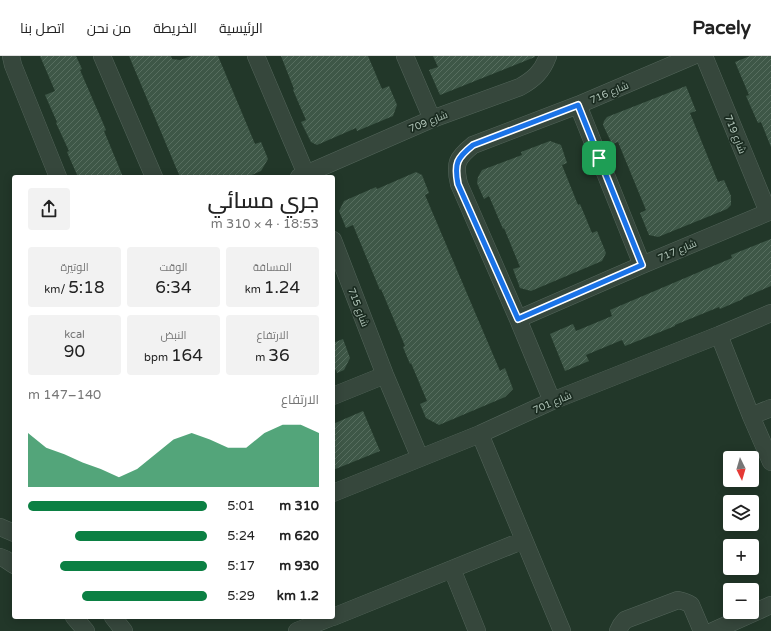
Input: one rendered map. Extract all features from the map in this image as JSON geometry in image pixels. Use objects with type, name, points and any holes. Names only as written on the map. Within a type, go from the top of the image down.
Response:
[{"type":"street","points":[[11,56],[13,65],[57,175]]},
{"type":"street","points":[[102,56],[153,175]]},
{"type":"street","points":[[256,56],[302,175]]},
{"type":"street","points":[[405,56],[432,119]]},
{"type":"street","name":"شارع 709","points":[[302,175],[432,119],[520,87],[531,81],[544,67],[548,56]]},
{"type":"street","name":"شارع 716","points":[[552,401],[518,319],[458,184],[456,173],[457,161],[465,151],[473,145],[578,105],[693,56]]},
{"type":"street","name":"شارع 719","points":[[704,56],[770,212]]},
{"type":"street","points":[[578,105],[642,265]]},
{"type":"street","name":"شارع 717","points":[[518,319],[642,265],[770,212]]},
{"type":"street","name":"شارع 715","points":[[335,245],[385,375],[420,458]]},
{"type":"street","name":"شارع 701","points":[[335,492],[480,434],[552,401],[771,313]]},
{"type":"street","points":[[719,335],[771,462]]},
{"type":"street","points":[[335,395],[385,375]]},
{"type":"street","points":[[751,416],[771,408]]},
{"type":"street","points":[[480,434],[562,631]]},
{"type":"street","points":[[0,527],[12,532]]},
{"type":"street","points":[[335,616],[524,540]]},
{"type":"street","points":[[0,557],[12,564]]},
{"type":"street","points":[[452,569],[477,631]]},
{"type":"street","points":[[605,631],[619,628],[625,620],[678,600],[683,600],[691,605],[702,631]]},
{"type":"street","points":[[713,631],[771,605]]},
{"type":"street","points":[[76,619],[86,631]]},
{"type":"street","points":[[115,619],[124,631]]},
{"type":"street","points":[[297,631],[327,619]]},
{"type":"building","points":[[40,56],[76,56],[82,69],[80,70],[106,130],[104,131],[122,175],[77,175],[67,152],[69,151],[45,95],[55,91]]},
{"type":"building","points":[[129,56],[171,56],[172,59],[180,60],[191,56],[218,56],[255,144],[261,142],[268,159],[261,171],[252,175],[179,175]]},
{"type":"building","points":[[281,56],[368,56],[382,89],[389,86],[397,105],[393,116],[357,131],[356,128],[317,145],[311,142],[301,122],[306,120]]},
{"type":"building","points":[[433,56],[535,57],[440,95],[429,70],[438,67]]},
{"type":"building","points":[[750,56],[771,56],[771,147],[761,122],[758,123],[746,96],[749,95],[735,62]]},
{"type":"building","points":[[686,86],[696,111],[690,113],[718,182],[724,180],[731,196],[731,205],[727,209],[658,237],[649,235],[640,213],[646,210],[618,142],[612,144],[603,125],[607,117]]},
{"type":"building","points":[[550,141],[561,145],[567,163],[562,165],[578,205],[580,204],[592,233],[597,231],[606,253],[602,261],[531,291],[520,288],[513,269],[520,267],[489,196],[484,199],[477,183],[478,177],[482,170],[522,155],[521,152]]},
{"type":"building","points":[[416,172],[422,175],[429,193],[425,195],[500,371],[505,368],[513,389],[505,397],[439,425],[426,418],[420,404],[427,401],[403,347],[405,346],[353,225],[346,228],[339,211],[344,201]]},
{"type":"building","points":[[771,239],[771,286],[720,309],[719,307],[625,346],[622,340],[586,355],[589,361],[565,371],[550,334],[573,324],[576,331],[612,316],[610,310],[732,258],[731,255]]},
{"type":"building","points":[[343,339],[350,358],[344,370],[337,373],[335,370],[335,342]]},
{"type":"building","points":[[363,411],[380,451],[335,469],[335,423]]},
{"type":"route","points":[[578,105],[599,158],[642,265],[518,319],[458,184],[456,173],[457,161],[465,151],[473,145],[578,105]]}]
